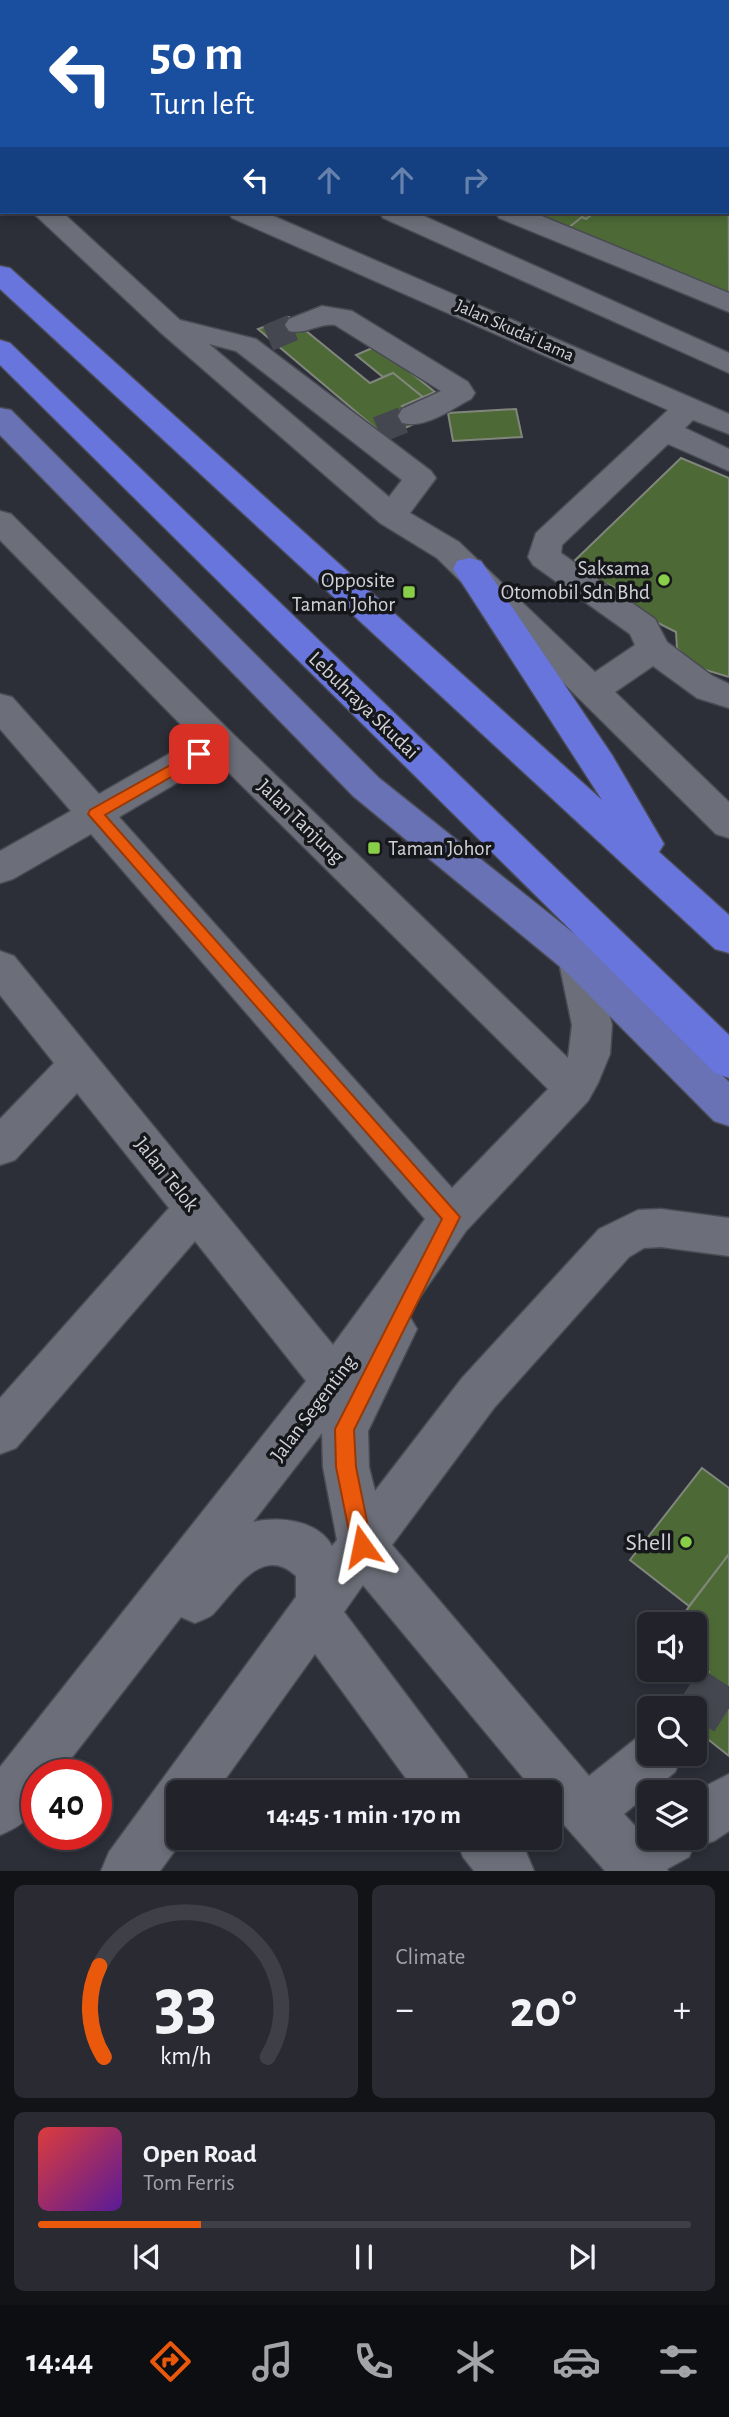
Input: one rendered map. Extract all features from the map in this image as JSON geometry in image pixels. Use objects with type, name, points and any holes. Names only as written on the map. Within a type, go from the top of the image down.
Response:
[{"type":"highway","points":[[0,274],[729,938]]},
{"type":"highway","name":"Lebuhraya Skudai","points":[[0,349],[729,1061]]},
{"type":"highway","points":[[469,569],[599,764],[663,876]]},
{"type":"main road","points":[[3,425],[366,787],[577,958],[729,1109]]},
{"type":"street","points":[[48,214],[170,326],[391,516],[448,550],[729,824]]},
{"type":"street","name":"Jalan Skudai Lama","points":[[247,214],[729,425]]},
{"type":"street","name":"Jalan Skudai Lama","points":[[265,214],[301,236]]},
{"type":"street","points":[[397,214],[729,364]]},
{"type":"street","points":[[514,214],[729,303]]},
{"type":"street","points":[[299,325],[322,315],[342,317],[457,388],[460,393],[413,416]]},
{"type":"street","points":[[170,326],[257,341],[371,433],[420,478],[391,516]]},
{"type":"street","points":[[689,407],[547,541],[544,557],[643,627],[654,649],[705,687],[719,695],[729,696]]},
{"type":"street","points":[[665,430],[729,461]]},
{"type":"street","name":"Jalan Tanjung","points":[[0,521],[219,742],[574,1089]]},
{"type":"street","points":[[592,691],[654,649]]},
{"type":"street","points":[[0,706],[452,1217],[345,1429],[346,1467],[362,1546],[586,1812],[647,1856]]},
{"type":"street","points":[[0,869],[219,742]]},
{"type":"street","name":"Jalan Segenting","points":[[0,1809],[334,1381],[452,1217],[574,1089],[586,1069],[595,1041],[577,958]]},
{"type":"street","name":"Jalan Telok","points":[[0,967],[334,1381]]},
{"type":"street","points":[[0,1147],[78,1065]]},
{"type":"street","points":[[0,1433],[196,1208]]},
{"type":"street","points":[[194,1780],[362,1546],[478,1393],[614,1243],[638,1229],[661,1228],[729,1237]]},
{"type":"street","points":[[64,1759],[220,1567],[231,1557],[260,1543],[277,1541],[296,1546],[313,1558],[320,1573],[318,1608],[440,1780]]},
{"type":"street","points":[[586,1812],[642,1766]]},
{"type":"street","points":[[707,1814],[729,1800]]},
{"type":"street","points":[[0,1822],[21,1802]]},
{"type":"street","points":[[128,1871],[166,1818]]},
{"type":"street","points":[[491,1850],[507,1871]]},
{"type":"building","points":[[528,214],[729,214],[729,294]]},
{"type":"building","points":[[592,214],[586,219],[582,217],[568,228],[536,215]]},
{"type":"building","points":[[289,317],[370,383],[393,373],[423,397],[402,406],[420,421],[386,437],[258,329]]},
{"type":"building","points":[[377,346],[435,392],[423,397],[393,373],[383,377],[356,355]]},
{"type":"building","points":[[516,409],[522,437],[453,441],[448,413]]},
{"type":"building","name":"Saksama Otomobil Sdn Bhd","points":[[681,458],[729,478],[729,677],[696,667],[677,648],[676,632],[618,603],[628,594],[569,566]]},
{"type":"building","points":[[702,1468],[729,1488],[729,1554],[689,1606],[630,1560]]},
{"type":"building","points":[[729,1554],[729,1756],[707,1739],[707,1696],[693,1696],[702,1682],[707,1682],[709,1672],[707,1612],[685,1612]]},
{"type":"tunnel","points":[[268,338],[299,325]]},
{"type":"tunnel","points":[[378,430],[413,416]]},
{"type":"tunnel","points":[[707,1700],[729,1666]]},
{"type":"place","name":"Saksama Otomobil Sdn Bhd","points":[[664,580]]},
{"type":"place","name":"Opposite Taman Johor","points":[[409,592]]},
{"type":"place","name":"Taman Johor","points":[[374,848]]},
{"type":"place","name":"Shell","points":[[686,1542]]},
{"type":"route","points":[[199,754],[95,814],[452,1217],[345,1429],[346,1467],[362,1546]]}]
